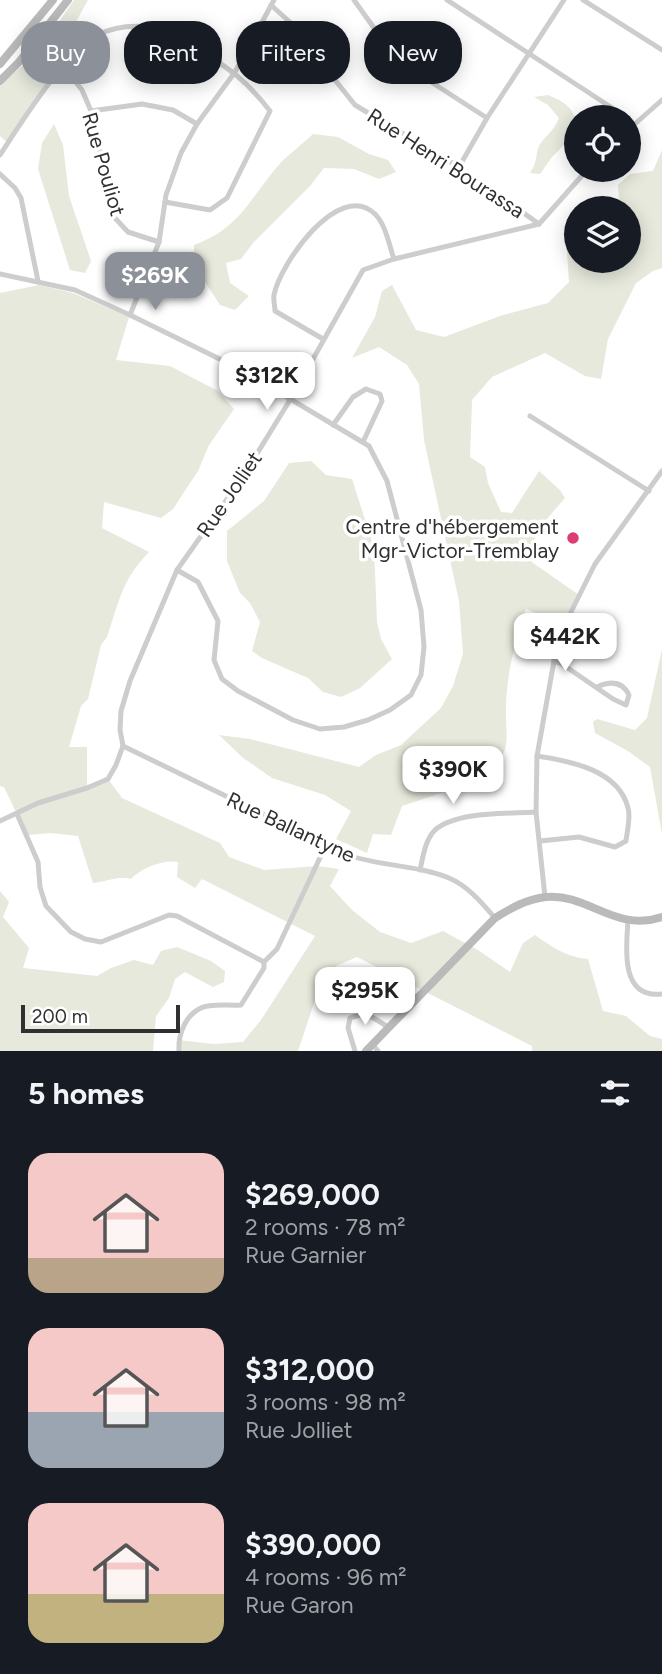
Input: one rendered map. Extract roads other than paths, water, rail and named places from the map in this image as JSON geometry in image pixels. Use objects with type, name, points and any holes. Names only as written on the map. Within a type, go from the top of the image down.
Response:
[{"type":"street","points":[[0,64],[53,0]]},
{"type":"street","points":[[0,80],[19,62],[68,0]]},
{"type":"street","points":[[354,0],[397,60],[487,118]]},
{"type":"street","points":[[447,0],[607,105]]},
{"type":"street","points":[[459,167],[487,118],[564,0]]},
{"type":"street","points":[[583,0],[662,50]]},
{"type":"street","points":[[130,315],[159,242],[165,202],[181,153],[197,124],[235,72],[273,3]]},
{"type":"street","name":"Rue Henri Bourassa","points":[[273,3],[293,24],[355,104],[459,167],[540,224]]},
{"type":"street","points":[[110,31],[123,27],[151,27],[175,35],[235,72],[270,111],[228,198],[210,210],[165,202]]},
{"type":"street","points":[[0,155],[50,84]]},
{"type":"street","name":"Rue Pouliot","points":[[77,84],[91,111],[114,216],[128,232],[159,242]]},
{"type":"street","points":[[641,119],[662,100]]},
{"type":"street","points":[[91,111],[142,104],[173,110],[197,124]]},
{"type":"street","points":[[0,174],[22,198],[38,281]]},
{"type":"street","points":[[540,224],[577,182]]},
{"type":"street","points":[[323,339],[275,311],[273,296],[289,261],[313,228],[343,207],[359,206],[374,213],[379,220],[394,259]]},
{"type":"street","name":"Rue Jolliet","points":[[0,821],[38,803],[108,779],[122,746],[121,711],[130,681],[177,570],[242,478],[290,400],[363,270],[394,259],[540,224]]},
{"type":"street","points":[[0,274],[75,290],[130,315],[240,369],[369,446],[387,481],[421,610],[424,647],[422,675],[411,695],[390,710],[344,727],[320,729],[293,720],[238,691],[222,679],[214,660],[218,621],[198,582],[177,570]]},
{"type":"street","points":[[333,425],[353,397],[366,389],[380,394],[382,401],[363,442]]},
{"type":"street","points":[[530,416],[649,491]]},
{"type":"street","points":[[545,897],[536,812],[537,756],[554,661],[565,624],[595,565],[662,471]]},
{"type":"street","points":[[554,661],[626,705],[629,695],[625,687],[614,682],[597,687]]},
{"type":"street","name":"Rue Ballantyne","points":[[122,746],[326,845],[367,862],[420,870],[451,879],[475,895],[495,918]]},
{"type":"street","points":[[537,756],[572,761],[595,772],[618,787],[629,809],[626,841],[615,847],[579,837],[540,841]]},
{"type":"street","points":[[420,870],[426,845],[435,830],[458,818],[536,812]]},
{"type":"street","points":[[17,814],[38,862],[40,887],[46,906],[71,932],[100,942],[169,915],[177,916],[264,962]]},
{"type":"street","points":[[179,1051],[178,1040],[186,1021],[202,1007],[242,1005],[264,968],[264,962],[277,949],[326,845]]},
{"type":"street","points":[[372,1049],[495,918],[520,903],[545,897],[562,898],[628,921],[662,917]]},
{"type":"street","points":[[628,921],[625,959],[629,973],[637,986],[651,995],[660,994],[662,1003]]},
{"type":"street","points":[[355,1051],[348,1028],[350,1018],[361,1013],[370,1015],[390,1028]]},
{"type":"place","name":"Centre d'hébergement Mgr-Victor-Tremblay","points":[[573,538]]}]
